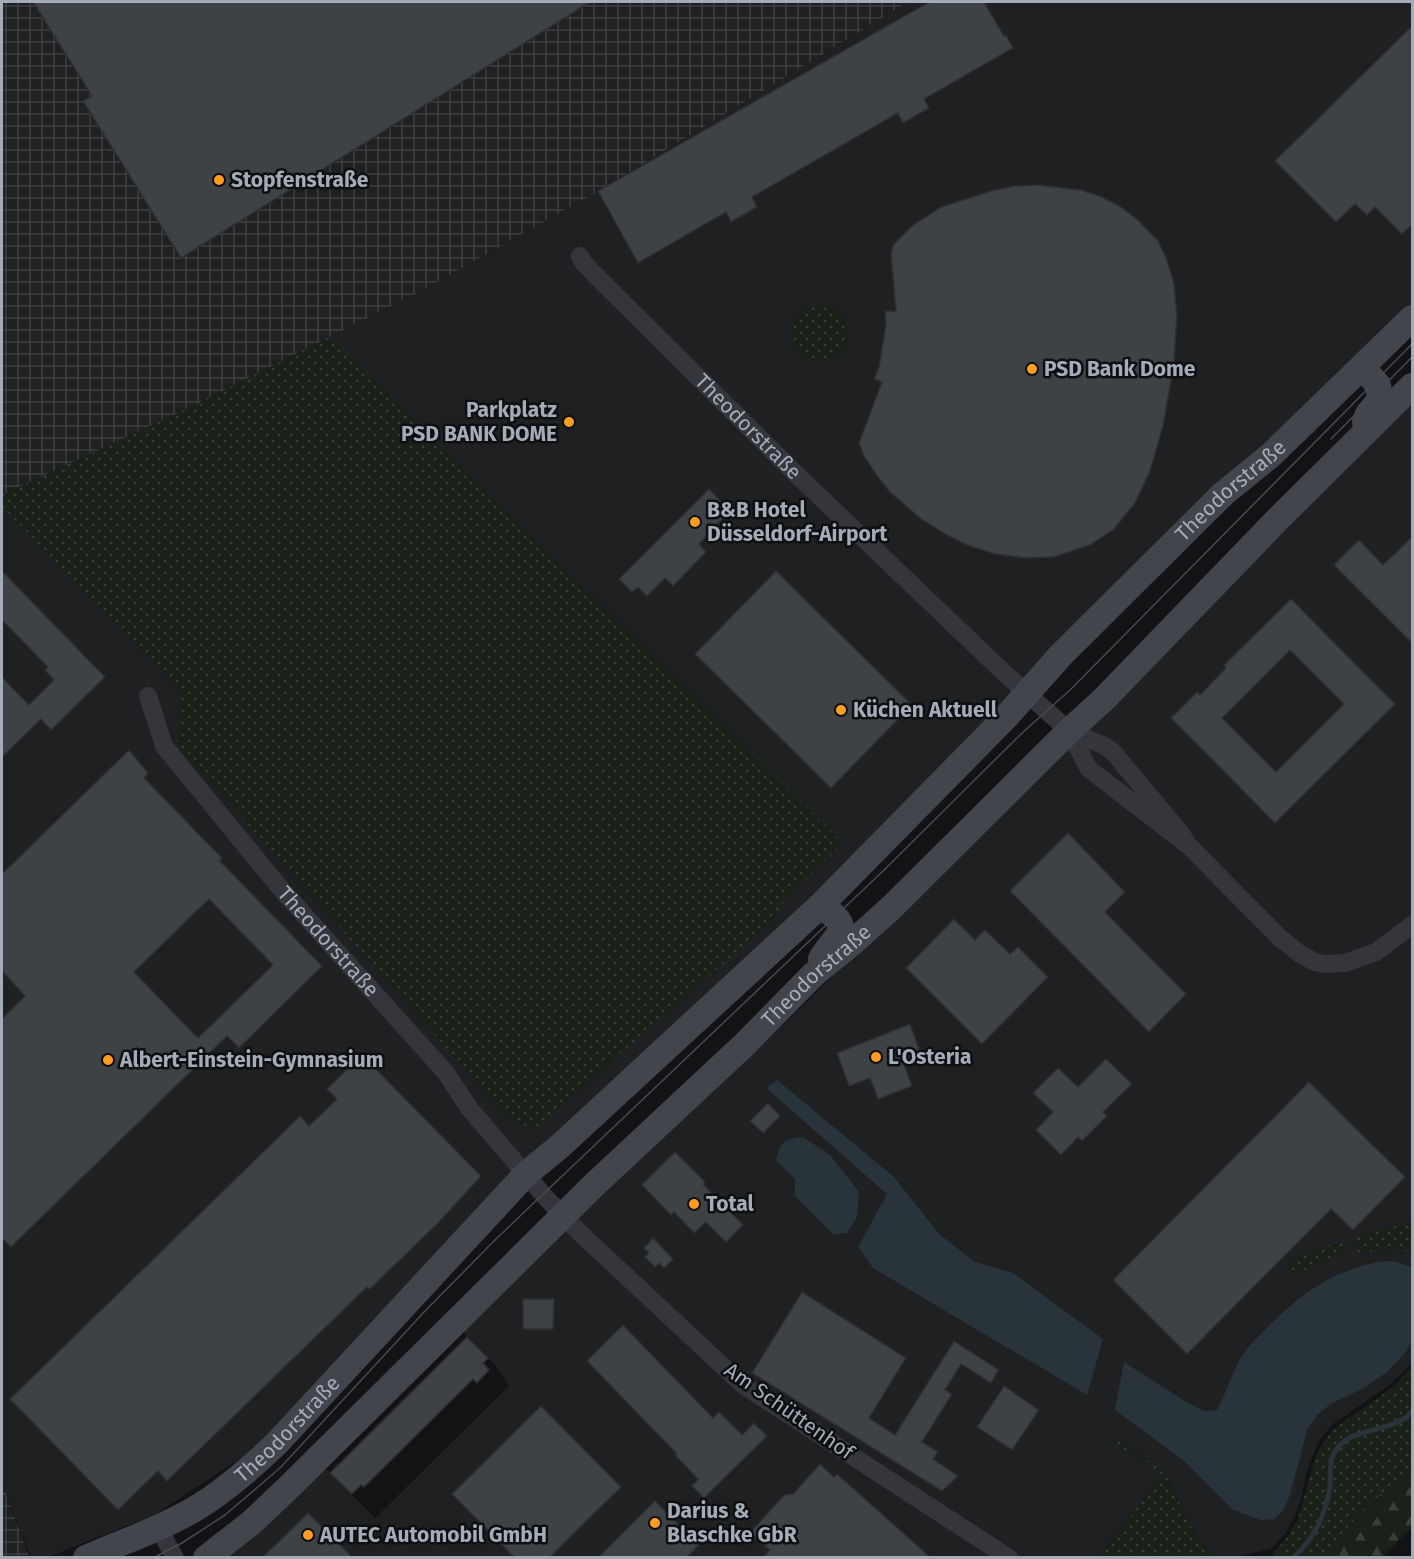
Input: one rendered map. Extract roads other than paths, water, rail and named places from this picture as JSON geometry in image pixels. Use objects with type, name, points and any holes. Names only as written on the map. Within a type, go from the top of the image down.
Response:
[{"type":"main road","name":"Theodorstraße","points":[[86,1557],[193,1510],[229,1486],[277,1443],[526,1174],[559,1147],[820,906],[1005,718],[1061,655],[1222,494],[1270,455],[1413,318]]},
{"type":"main road","points":[[1360,437],[1368,414],[1380,400],[1378,385],[1363,368]]},
{"type":"main road","name":"Theodorstraße","points":[[206,1557],[251,1523],[281,1495],[563,1216],[700,1084],[744,1045],[813,975],[892,907],[1104,699],[1360,437],[1413,386]]},
{"type":"main road","points":[[813,975],[825,952],[838,939],[840,928],[836,916],[820,906]]},
{"type":"street","name":"Theodorstraße","points":[[580,256],[592,272],[802,480],[999,668],[1069,731]]},
{"type":"street","name":"Theodorstraße","points":[[148,696],[164,746],[281,889],[446,1073],[469,1108],[563,1216]]},
{"type":"street","points":[[1069,731],[1089,769],[1188,845],[1280,938],[1300,954],[1315,962],[1335,964],[1361,958],[1376,952],[1413,925]]},
{"type":"street","points":[[1069,731],[1105,746],[1113,753],[1180,832],[1188,845]]},
{"type":"street","name":"Am Schüttenhof","points":[[563,1216],[620,1272],[743,1385],[1009,1557]]},
{"type":"street","points":[[158,1527],[175,1557]]},
{"type":"waterway","points":[[1293,1558],[1308,1542],[1326,1506],[1331,1462],[1336,1450],[1349,1438],[1394,1424],[1412,1411]]},
{"type":"tram line","points":[[153,1558],[182,1543],[225,1515],[281,1467],[425,1311],[496,1239],[883,871],[1021,734],[1070,690],[1412,344]]},
{"type":"tram line","points":[[1331,439],[1412,357]]},
{"type":"place","name":"Stopfenstraße","points":[[219,180]]},
{"type":"place","name":"PSD Bank Dome","points":[[1032,369]]},
{"type":"place","name":"Parkplatz PSD BANK DOME","points":[[569,422]]},
{"type":"place","name":"B&B Hotel Düsseldorf-Airport","points":[[695,522]]},
{"type":"place","name":"Küchen Aktuell","points":[[841,710]]},
{"type":"place","name":"L'Osteria","points":[[876,1057]]},
{"type":"place","name":"Albert-Einstein-Gymnasium","points":[[108,1060]]},
{"type":"place","name":"Total","points":[[694,1204]]},
{"type":"place","name":"Darius & Blaschke GbR","points":[[655,1523]]},
{"type":"place","name":"AUTEC Automobil GmbH","points":[[308,1535]]}]
